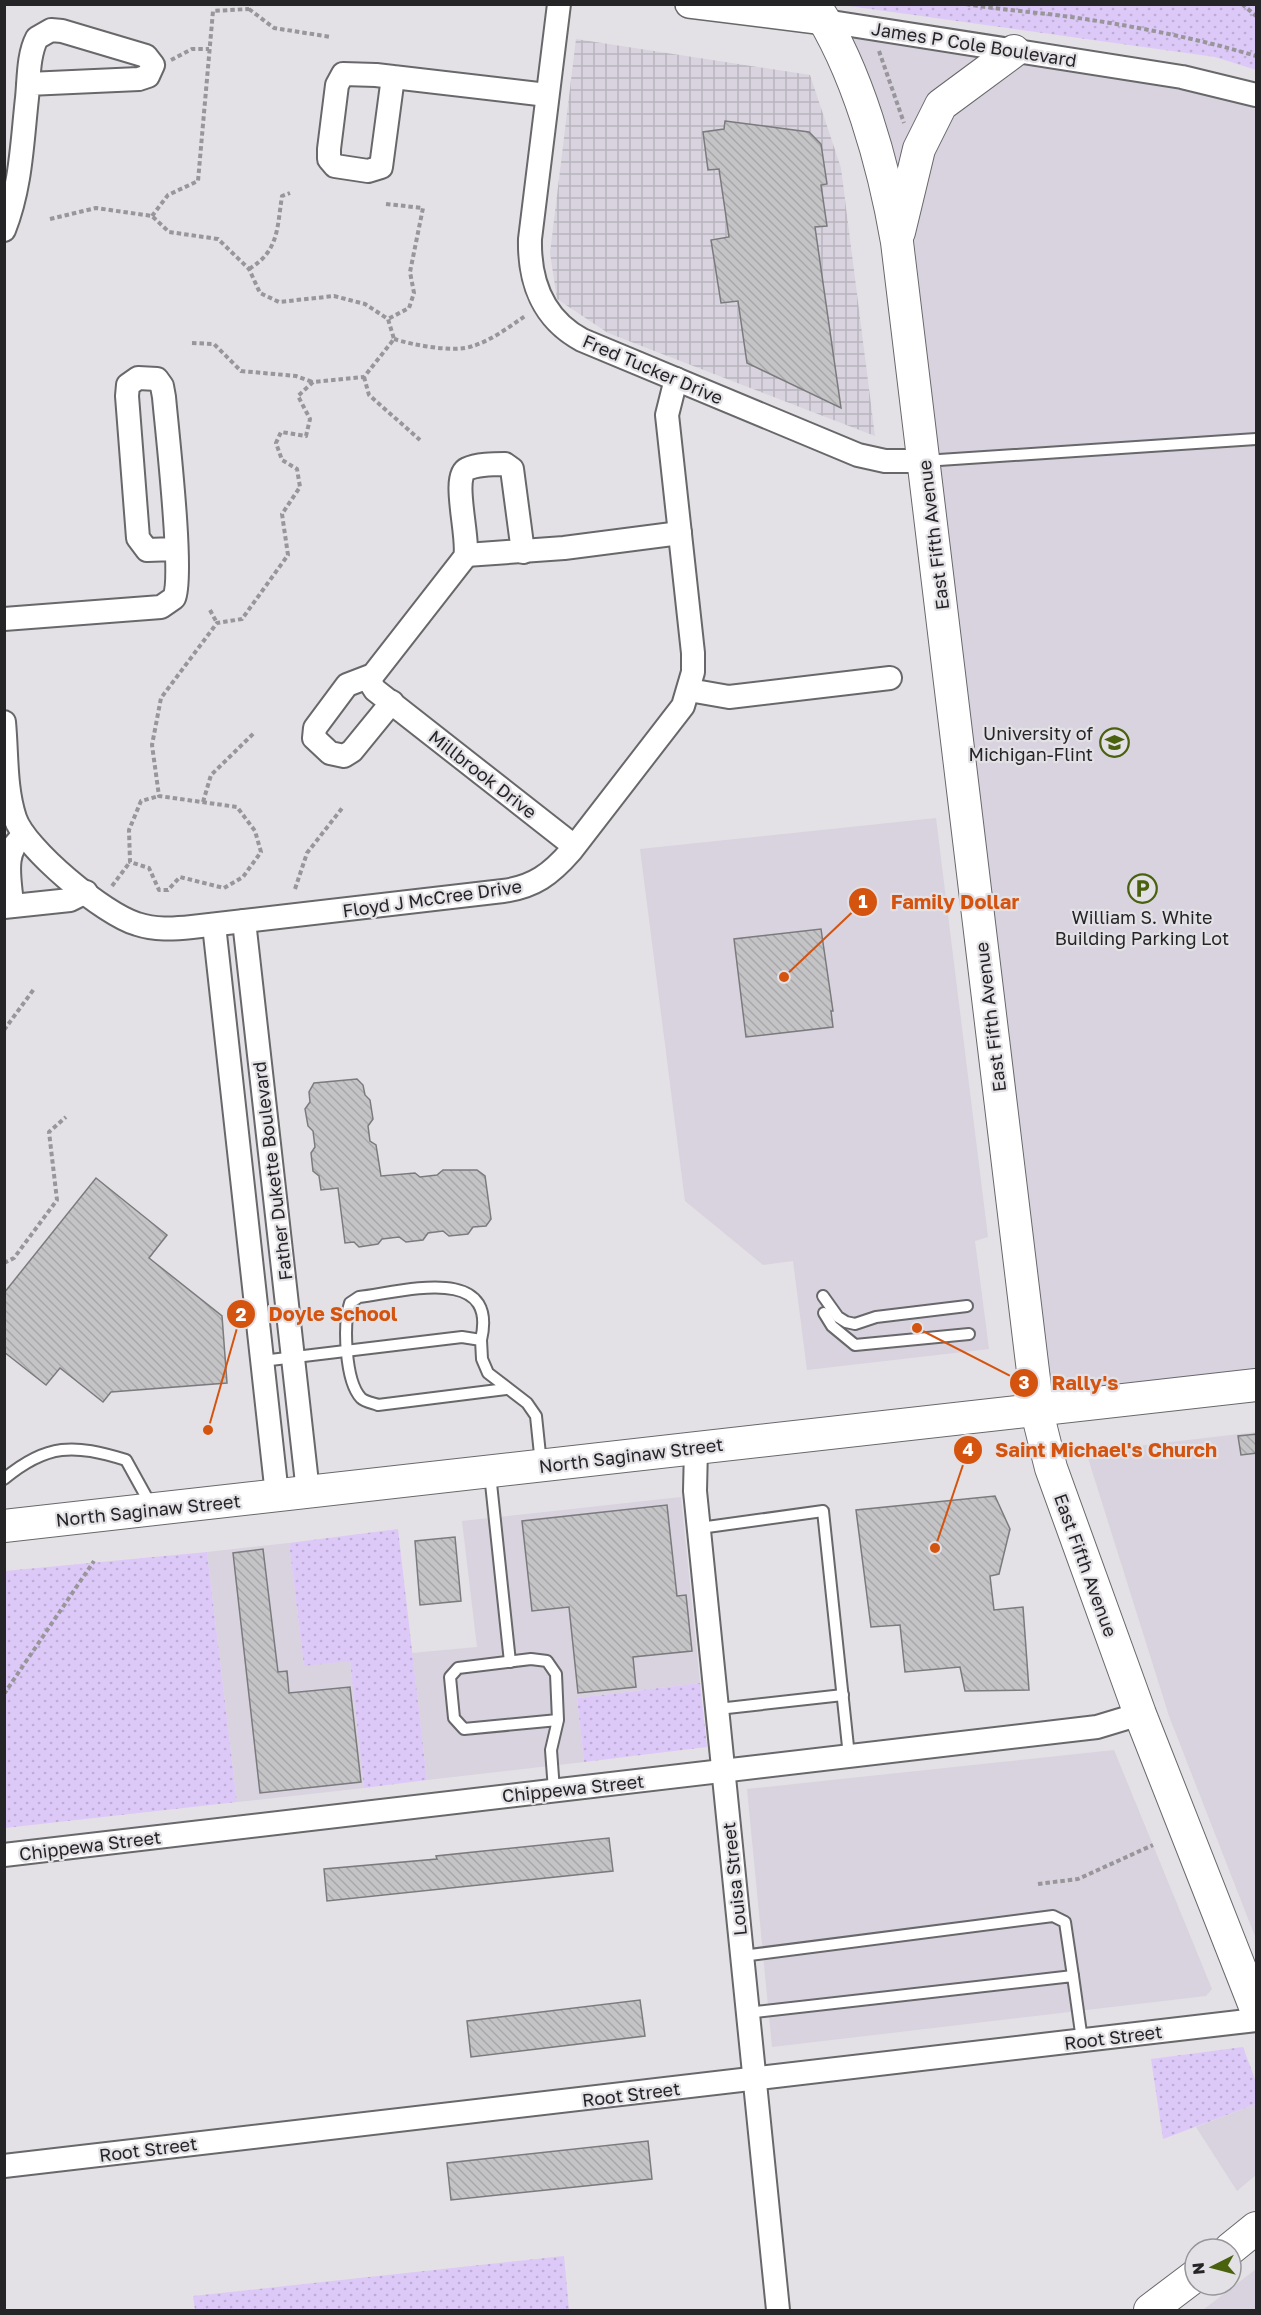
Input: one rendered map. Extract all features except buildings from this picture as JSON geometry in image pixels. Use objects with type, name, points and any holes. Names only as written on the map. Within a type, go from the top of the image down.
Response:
[{"type":"main road","name":"East Fifth Avenue","points":[[819,13],[854,82],[856,96],[882,171],[897,242],[1038,1411],[1055,1480],[1140,1714],[1257,2009]]},
{"type":"main road","points":[[897,242],[918,154],[941,105],[1014,51]]},
{"type":"main road","name":"North Saginaw Street","points":[[4,1526],[1257,1385]]},
{"type":"main road","points":[[1243,2239],[1257,2228]]},
{"type":"main road","points":[[1150,2310],[1183,2285]]},
{"type":"street","name":"Fred Tucker Drive","points":[[559,4],[530,239],[532,276],[540,300],[555,320],[572,334],[867,458],[892,462],[924,461]]},
{"type":"street","name":"James P Cole Boulevard","points":[[689,4],[819,13],[870,28],[1182,77],[1257,95]]},
{"type":"street","points":[[4,230],[17,190],[28,84],[34,44],[40,36],[51,30],[146,56],[153,65],[148,76],[139,79],[28,84]]},
{"type":"street","points":[[393,77],[381,167],[368,171],[335,166],[329,154],[340,77],[352,73],[393,77],[547,95]]},
{"type":"street","points":[[4,619],[161,607],[171,601],[177,593],[176,549],[163,390],[157,379],[138,378],[128,385],[127,396],[138,538],[147,550],[176,549]]},
{"type":"street","name":"Floyd J McCree Drive","points":[[4,722],[12,808],[24,836],[40,855],[86,892],[117,916],[137,924],[165,928],[214,925],[517,889],[546,876],[574,846],[676,717],[689,690],[693,653],[667,415],[676,379]]},
{"type":"street","points":[[392,702],[348,754],[335,756],[319,744],[314,733],[324,716],[350,683],[368,679],[466,555],[461,475],[470,468],[500,464],[509,466],[514,474],[524,552]]},
{"type":"street","points":[[466,555],[524,552],[680,533]]},
{"type":"street","points":[[689,690],[729,697],[890,678]]},
{"type":"street","name":"Millbrook Drive","points":[[368,679],[372,686],[574,846]]},
{"type":"street","points":[[24,836],[14,844],[10,855],[8,906],[70,900],[86,892]]},
{"type":"street","name":"Father Dukette Boulevard","points":[[244,921],[292,1357],[293,1494]]},
{"type":"street","name":"Father Dukette Boulevard","points":[[214,925],[262,1361],[293,1494]]},
{"type":"street","points":[[228,1052],[258,1049]]},
{"type":"street","points":[[236,1121],[266,1118]]},
{"type":"street","name":"Louisa Street","points":[[696,1447],[695,1491],[778,2310]]},
{"type":"street","name":"Chippewa Street","points":[[4,1855],[554,1790],[723,1773],[1097,1727],[1140,1714]]},
{"type":"street","name":"Root Street","points":[[4,2166],[1257,2020]]},
{"type":"lane","points":[[924,461],[1257,440]]},
{"type":"lane","points":[[506,1389],[378,1405],[362,1399],[352,1383],[345,1319],[350,1303],[359,1297],[448,1286],[465,1291],[481,1306],[484,1325],[480,1340],[482,1359],[488,1373],[527,1403],[536,1416],[542,1466]]},
{"type":"lane","points":[[824,1296],[838,1317],[855,1324],[876,1317],[967,1306]]},
{"type":"lane","points":[[824,1313],[838,1332],[855,1346],[969,1334]]},
{"type":"lane","points":[[262,1361],[462,1337],[480,1340]]},
{"type":"lane","points":[[4,1479],[28,1459],[67,1449],[97,1451],[126,1460],[154,1510]]},
{"type":"lane","points":[[490,1471],[510,1662]]},
{"type":"lane","points":[[700,1528],[823,1511],[849,1756]]},
{"type":"lane","points":[[554,1790],[550,1750],[558,1720],[556,1674],[548,1661],[531,1659],[458,1668],[450,1677],[454,1718],[464,1729],[558,1720]]},
{"type":"lane","points":[[718,1709],[843,1695]]},
{"type":"lane","points":[[742,1956],[1053,1916],[1065,1922],[1083,2040]]},
{"type":"lane","points":[[747,2013],[1073,1976]]},
{"type":"path","points":[[966,4],[1070,16],[1218,44],[1257,56]]},
{"type":"path","points":[[1242,4],[1257,16]]},
{"type":"path","points":[[152,216],[168,195],[198,181],[213,10],[249,7],[274,28],[331,37]]},
{"type":"path","points":[[870,28],[918,154]]},
{"type":"path","points":[[153,65],[163,64],[192,49],[209,49]]},
{"type":"path","points":[[249,269],[262,261],[274,244],[282,196],[290,193]]},
{"type":"path","points":[[386,204],[423,208],[410,272],[414,293],[409,308],[388,319]]},
{"type":"path","points":[[50,219],[96,208],[152,216],[169,232],[218,239],[249,269],[260,293],[279,302],[334,296],[365,304],[388,319],[394,339]]},
{"type":"path","points":[[394,339],[416,346],[470,348],[490,339],[525,316]]},
{"type":"path","points":[[192,343],[214,344],[241,371],[296,376],[313,382],[364,377],[394,339]]},
{"type":"path","points":[[364,377],[369,395],[420,440]]},
{"type":"path","points":[[159,796],[152,745],[161,698],[217,623],[242,619],[288,555],[282,514],[300,487],[297,469],[282,460],[276,443],[281,432],[306,436],[310,419],[298,396],[313,382]]},
{"type":"path","points":[[210,610],[217,623]]},
{"type":"path","points":[[203,802],[211,775],[255,732]]},
{"type":"path","points":[[112,886],[130,862],[129,830],[141,801],[159,796],[237,807],[255,831],[261,852],[243,877],[224,888],[180,877],[168,890],[159,890],[149,868],[130,862]]},
{"type":"path","points":[[295,889],[307,853],[343,807]]},
{"type":"path","points":[[4,1030],[34,989]]},
{"type":"path","points":[[4,1263],[14,1258],[57,1200],[49,1132],[66,1117]]},
{"type":"path","points":[[4,1694],[93,1561]]},
{"type":"path","points":[[1038,1884],[1078,1879],[1153,1845]]},
{"type":"shaded area","points":[[842,5],[1256,5],[1256,70],[1215,57]]},
{"type":"shaded area","name":"University of Michigan-Flint","points":[[849,37],[1061,68],[1256,92],[1256,1372],[1048,1394],[912,223]]},
{"type":"shaded area","points":[[576,39],[810,75],[841,168],[875,436],[608,333],[557,299],[550,253]]},
{"type":"shaded area","points":[[936,818],[988,1237],[975,1241],[989,1349],[807,1370],[793,1261],[763,1265],[685,1201],[640,849]]},
{"type":"shaded area","points":[[1256,1432],[1256,1939],[1169,1716],[1088,1458],[1095,1451]]},
{"type":"shaded area","points":[[681,1497],[700,1683],[577,1698],[584,1762],[427,1780],[412,1653],[477,1647],[462,1521]]},
{"type":"shaded area","points":[[398,1529],[427,1780],[364,1788],[350,1661],[304,1666],[289,1543]]},
{"type":"shaded area","points":[[289,1543],[304,1665],[350,1660],[364,1788],[237,1802],[207,1552]]},
{"type":"shaded area","points":[[207,1552],[237,1802],[5,1828],[5,1571]]},
{"type":"shaded area","points":[[700,1683],[707,1747],[584,1762],[577,1698]]},
{"type":"shaded area","points":[[1114,1750],[1212,1989],[1206,1996],[772,2047],[747,1789]]},
{"type":"shaded area","points":[[1243,2047],[1256,2082],[1256,2104],[1163,2139],[1151,2059]]},
{"type":"shaded area","points":[[1256,2104],[1256,2175],[1237,2191],[1196,2127]]},
{"type":"shaded area","points":[[564,2256],[569,2310],[195,2310],[193,2296]]},
{"type":"shaded area","points":[[1256,2269],[1256,2310],[1203,2310],[1220,2297],[1243,2297],[1243,2279]]},
{"type":"place","name":"University of Michigan-Flint","points":[[1114,743]]},
{"type":"place","name":"William S. White Building Parking Lot","points":[[1142,888]]},
{"type":"place","name":"Family Dollar","points":[[784,977]]},
{"type":"place","name":"Rally's","points":[[917,1328]]},
{"type":"place","name":"Doyle School","points":[[208,1430]]},
{"type":"place","name":"Saint Michael's Church","points":[[935,1548]]}]
